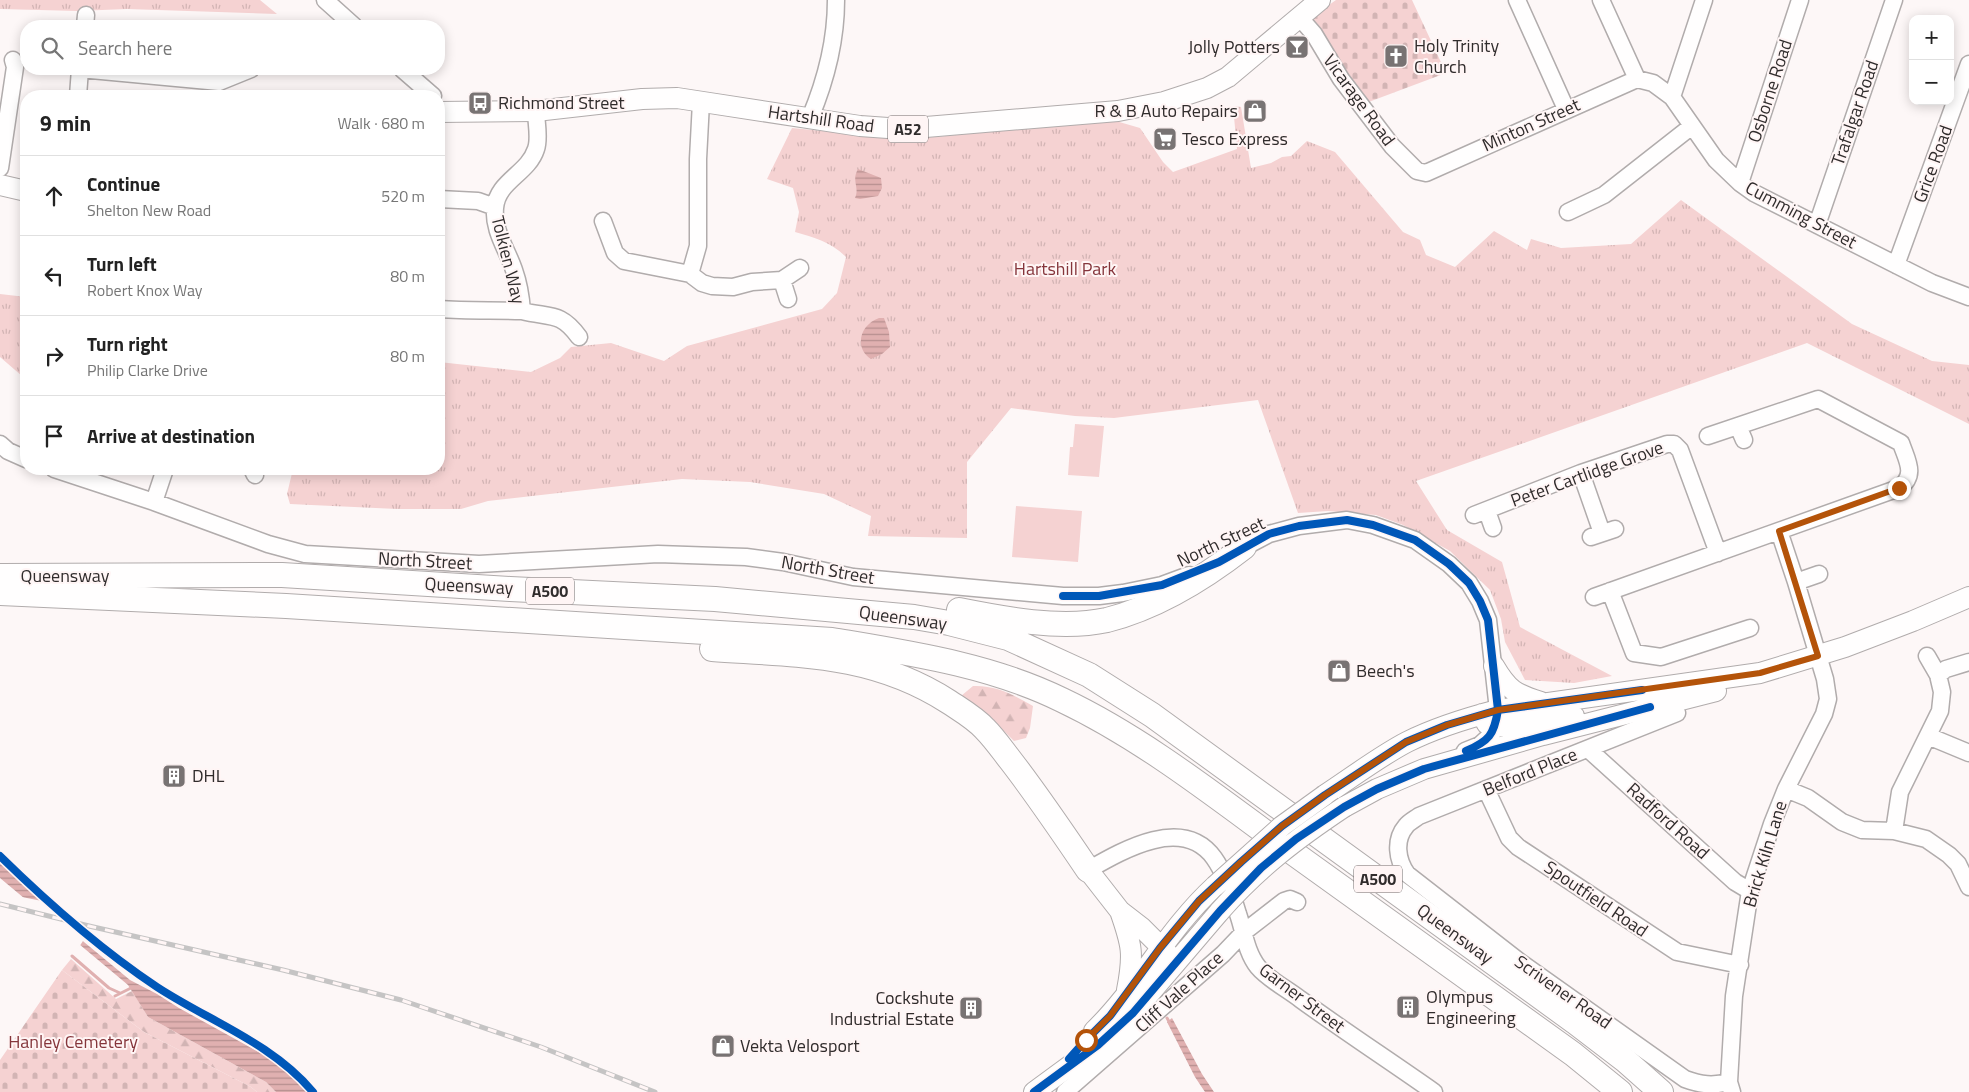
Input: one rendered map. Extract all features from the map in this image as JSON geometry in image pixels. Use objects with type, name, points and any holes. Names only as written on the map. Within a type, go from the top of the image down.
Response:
[{"type":"highway","points":[[715,599],[878,602],[941,606],[988,616],[1030,621],[1075,623],[1105,620],[1140,609],[1186,588],[1219,567],[1244,547]]},
{"type":"highway","points":[[0,560],[103,566],[199,566],[282,574]]},
{"type":"highway","name":"Queensway","points":[[0,576],[282,574],[715,599],[914,617],[949,623],[1008,638],[1089,675],[1152,715],[1575,1022],[1626,1061],[1661,1092]]},
{"type":"highway","name":"Queensway","points":[[0,594],[286,606],[832,640],[921,655],[1023,684],[1061,700],[1128,737],[1204,788],[1573,1054],[1620,1092]]},
{"type":"highway","points":[[0,606],[92,604],[286,606]]},
{"type":"highway","points":[[416,614],[652,644],[818,656],[884,670],[922,686],[968,715],[985,729],[1032,788],[1088,870]]},
{"type":"main road","name":"Hartshill Road","points":[[445,112],[536,110],[661,97],[860,126],[902,129],[1014,121],[1138,108],[1207,88],[1228,77],[1320,0]]},
{"type":"main road","points":[[0,185],[20,190]]},
{"type":"main road","points":[[1034,1092],[1098,1045],[1132,1013],[1220,911],[1261,868],[1296,839],[1344,806],[1377,789],[1424,769],[1718,690],[1760,673],[1818,656],[1913,621],[1969,597]]},
{"type":"main road","points":[[1494,666],[1505,684],[1520,696],[1545,704]]},
{"type":"main road","points":[[1142,928],[1154,928],[1170,923],[1199,901],[1282,826],[1325,795],[1406,742],[1447,725],[1545,704],[1760,673]]},
{"type":"main road","points":[[1491,717],[1650,707]]},
{"type":"main road","points":[[1088,870],[1120,911],[1142,928],[1160,948],[1176,961]]},
{"type":"main road","points":[[1056,1074],[1125,997],[1160,948],[1199,901]]},
{"type":"main road","points":[[1120,911],[1130,938],[1132,956],[1125,997]]},
{"type":"street","points":[[325,0],[343,20]]},
{"type":"street","points":[[810,118],[823,88],[834,43],[836,0]]},
{"type":"street","points":[[1517,0],[1566,110]]},
{"type":"street","points":[[1601,0],[1637,79]]},
{"type":"street","points":[[1672,97],[1704,0]]},
{"type":"street","name":"Osborne Road","points":[[1740,183],[1800,0]]},
{"type":"street","name":"Trafalgar Road","points":[[1816,225],[1894,0]]},
{"type":"street","name":"Vicarage Road","points":[[1300,18],[1314,34],[1341,79],[1392,146],[1417,172],[1426,173]]},
{"type":"street","points":[[0,168],[15,67],[13,60]]},
{"type":"street","name":"Grice Road","points":[[1896,265],[1969,64]]},
{"type":"street","points":[[78,90],[80,75]]},
{"type":"street","points":[[144,75],[219,82],[238,75]]},
{"type":"street","points":[[409,75],[426,90]]},
{"type":"street","name":"Minton Street","points":[[1426,173],[1637,79]]},
{"type":"street","name":"Cumming Street","points":[[1637,79],[1653,83],[1672,97],[1716,160],[1740,183],[1754,193],[1932,283],[1969,297]]},
{"type":"street","points":[[690,274],[698,246],[698,159],[701,102]]},
{"type":"street","name":"Tolkien Way","points":[[445,309],[522,311],[521,294],[514,268],[500,239],[495,207],[498,195],[505,184],[520,173],[531,160],[537,147],[536,110]]},
{"type":"street","points":[[1568,212],[1604,195],[1692,126]]},
{"type":"street","points":[[445,199],[478,201],[495,207]]},
{"type":"street","points":[[603,221],[614,253],[624,261],[690,274],[702,283],[723,287],[762,280],[782,280],[800,268]]},
{"type":"street","points":[[782,280],[788,299]]},
{"type":"street","points":[[522,311],[559,317],[570,325],[580,337]]},
{"type":"street","points":[[1594,597],[1899,488],[1906,483],[1909,476],[1910,468],[1901,443],[1818,399],[1741,433],[1708,436]]},
{"type":"street","points":[[0,444],[8,451],[20,456]]},
{"type":"street","name":"Peter Cartlidge Grove","points":[[1493,528],[1480,513],[1581,473],[1667,444],[1674,444],[1680,450],[1718,553]]},
{"type":"street","points":[[1581,473],[1603,533]]},
{"type":"street","name":"North Street","points":[[72,475],[154,502],[297,554],[479,564],[658,554],[746,557],[783,562],[853,577],[1063,596],[1099,596],[1162,585],[1188,576],[1269,534],[1299,526],[1347,520],[1373,525],[1415,540],[1448,564],[1469,583],[1488,620],[1494,666],[1491,717]]},
{"type":"street","points":[[154,502],[163,475]]},
{"type":"street","name":"Brick Kiln Lane","points":[[1730,1087],[1734,996],[1750,891],[1772,824],[1786,790],[1824,714],[1828,699],[1828,688],[1779,531]]},
{"type":"street","points":[[1796,582],[1819,574]]},
{"type":"street","points":[[1610,591],[1630,657],[1661,657],[1750,628]]},
{"type":"street","points":[[1894,831],[1900,792],[1940,711],[1942,692],[1938,675],[1927,656]]},
{"type":"street","points":[[1938,675],[1946,669],[1969,662]]},
{"type":"street","name":"Belford Place","points":[[1398,846],[1400,836],[1406,825],[1419,816],[1677,713]]},
{"type":"street","points":[[1424,769],[1480,745],[1492,734],[1491,717]]},
{"type":"street","points":[[1928,736],[1969,753]]},
{"type":"street","name":"Radford Road","points":[[1588,749],[1735,882],[1750,891]]},
{"type":"street","name":"Spoutfield Road","points":[[1486,789],[1509,838],[1518,847],[1677,952],[1740,965]]},
{"type":"street","points":[[1786,790],[1808,798],[1842,822],[1862,830],[1894,831],[1926,839],[1949,855],[1958,864],[1969,887]]},
{"type":"street","name":"Garner Street","points":[[1088,870],[1112,856],[1162,837],[1176,836],[1186,838],[1206,849],[1214,858],[1237,911],[1246,943],[1258,967],[1331,1021],[1434,1092]]},
{"type":"street","name":"Scrivener Road","points":[[1398,846],[1401,866],[1407,874],[1528,968],[1685,1079],[1699,1084],[1730,1087]]},
{"type":"street","name":"Cliff Vale Place","points":[[1065,1092],[1223,954],[1244,932],[1284,901],[1297,902]]},
{"type":"green space","points":[[0,0],[260,0],[277,14],[127,9],[77,11],[0,9]]},
{"type":"green space","points":[[1336,0],[1412,0],[1446,73],[1366,103],[1308,20]]},
{"type":"green space","name":"Hartshill Park","points":[[1233,106],[1241,107],[1251,168],[1271,163],[1282,157],[1291,156],[1307,141],[1335,152],[1403,232],[1420,240],[1426,255],[1455,267],[1494,231],[1527,250],[1531,239],[1561,248],[1631,244],[1681,200],[1852,324],[1932,361],[1969,365],[1969,424],[1807,343],[1416,481],[1447,530],[1502,562],[1520,627],[1612,676],[1574,683],[1525,680],[1505,642],[1501,619],[1490,590],[1450,551],[1403,525],[1376,515],[1328,511],[1298,513],[1258,400],[1114,418],[1075,416],[1011,408],[967,462],[967,538],[868,536],[871,516],[824,494],[750,482],[682,479],[488,501],[461,509],[397,509],[290,504],[287,494],[292,475],[445,475],[445,363],[531,372],[560,358],[571,347],[611,343],[664,361],[687,346],[822,309],[837,293],[846,257],[822,241],[795,232],[799,212],[793,188],[767,179],[792,128],[895,138],[936,137],[1109,119],[1140,128],[1163,162],[1173,172],[1237,149]]},
{"type":"green space","points":[[0,294],[20,296],[20,374],[0,357]]},
{"type":"green space","points":[[1075,424],[1104,426],[1099,477],[1068,475],[1070,447],[1073,447]]},
{"type":"green space","points":[[1016,506],[1082,511],[1078,562],[1012,557]]},
{"type":"green space","points":[[973,686],[997,689],[1033,706],[1030,728],[1026,738],[1014,741],[999,726],[964,702],[961,696]]},
{"type":"green space","points":[[71,959],[116,999],[132,991],[148,1017],[266,1082],[276,1092],[257,1092],[251,1087],[144,1032],[62,970]]},
{"type":"green space","name":"Hanley Cemetery","points":[[62,970],[144,1032],[251,1087],[257,1092],[0,1092],[0,1060]]},
{"type":"shaded area","points":[[858,169],[881,178],[882,188],[878,196],[855,198],[857,191],[855,177]]},
{"type":"shaded area","points":[[879,318],[884,318],[889,332],[890,347],[882,354],[871,359],[862,348],[861,336],[868,325]]},
{"type":"shaded area","points":[[0,859],[84,942],[130,980],[275,1061],[287,1069],[309,1092],[276,1092],[266,1082],[148,1017],[128,985],[0,878]]},
{"type":"shaded area","points":[[1172,1018],[1202,1074],[1214,1092],[1205,1092],[1195,1077],[1167,1022]]},
{"type":"pier","points":[[17,896],[47,902],[88,942],[83,941],[79,947]]},
{"type":"waterway","points":[[72,956],[109,988],[120,993]]},
{"type":"waterway","points":[[115,996],[133,987]]},
{"type":"waterway","points":[[1167,1018],[1171,1025]]},
{"type":"railway","points":[[0,904],[283,970],[401,1000],[541,1047],[655,1092]]},
{"type":"cycle path","points":[[1063,596],[1099,596],[1162,585],[1219,562],[1269,534],[1299,526],[1347,520],[1373,525],[1415,540],[1449,564],[1469,583],[1480,601],[1488,620],[1498,710],[1495,726],[1489,736],[1480,744],[1466,751]]},
{"type":"cycle path","points":[[1069,1059],[1110,1016],[1160,948],[1199,901],[1282,826],[1325,795],[1406,742],[1447,725],[1498,710],[1642,690]]},
{"type":"cycle path","points":[[1034,1092],[1098,1045],[1133,1013],[1220,911],[1261,868],[1296,839],[1344,807],[1377,789],[1424,769],[1650,707]]},
{"type":"cycle path","points":[[0,856],[56,909],[95,942],[157,987],[259,1046],[297,1075],[313,1092]]},
{"type":"place","name":"Jolly Potters","points":[[1297,47]]},
{"type":"place","name":"Holy Trinity Church","points":[[1396,56]]},
{"type":"place","name":"Richmond Street","points":[[480,103]]},
{"type":"place","name":"R & B Auto Repairs","points":[[1255,111]]},
{"type":"place","name":"Tesco Express","points":[[1165,139]]},
{"type":"place","name":"Beech's","points":[[1339,671]]},
{"type":"place","name":"DHL","points":[[174,776]]},
{"type":"place","name":"Olympus Engineering","points":[[1408,1007]]},
{"type":"place","name":"Cockshute Industrial Estate","points":[[971,1008]]},
{"type":"place","name":"Vekta Velosport","points":[[723,1046]]},
{"type":"route","points":[[1086,1040],[1110,1016],[1176,928],[1199,901],[1215,886],[1282,826],[1325,795],[1406,742],[1447,725],[1498,710],[1760,673],[1818,656],[1779,531],[1899,488]]}]
